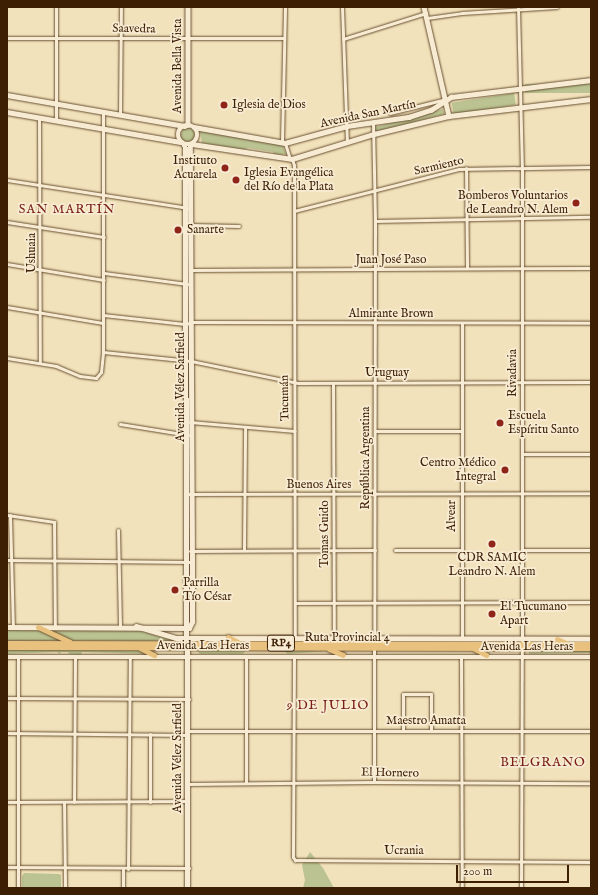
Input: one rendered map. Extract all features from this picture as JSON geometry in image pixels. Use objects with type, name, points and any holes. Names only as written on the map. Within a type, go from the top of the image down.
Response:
[{"type":"main road","name":"Avenida Bella Vista","points":[[187,144],[178,133],[186,125],[188,7]]},
{"type":"main road","points":[[424,7],[449,116]]},
{"type":"main road","name":"Avenida San Martín","points":[[186,125],[283,142],[347,126],[373,124],[431,110],[446,99],[591,80]]},
{"type":"main road","points":[[7,95],[186,125]]},
{"type":"main road","name":"Avenida San Martín","points":[[7,112],[187,144],[291,159],[348,144],[374,134],[449,116],[591,99]]},
{"type":"main road","points":[[187,144],[198,136],[194,127]]},
{"type":"main road","name":"Avenida Vélez Sarfield","points":[[187,144],[188,208],[185,284],[185,362],[188,422]]},
{"type":"main road","name":"Avenida Vélez Sarfield","points":[[188,208],[191,224],[191,361],[188,422],[188,494],[192,622],[188,628],[188,888]]},
{"type":"main road","name":"Avenida Las Heras","points":[[7,627],[136,626],[188,628]]},
{"type":"main road","name":"Avenida Las Heras","points":[[136,626],[189,643],[228,637],[462,637],[522,643],[557,639],[591,639]]},
{"type":"main road","points":[[38,627],[71,643]]},
{"type":"main road","points":[[228,637],[240,643]]},
{"type":"main road","points":[[557,639],[568,644]]},
{"type":"main road","name":"Ruta Provincial 4","points":[[7,643],[240,643],[472,648],[522,643],[591,648]]},
{"type":"main road","name":"Ruta Provincial 4","points":[[7,647],[139,647],[189,643],[326,648],[522,643],[591,644]]},
{"type":"main road","points":[[139,647],[154,655]]},
{"type":"main road","points":[[326,648],[343,655]]},
{"type":"main road","points":[[472,648],[486,656]]},
{"type":"main road","name":"Avenida Las Heras","points":[[7,656],[130,657],[154,655],[189,657],[294,657],[343,655],[591,657]]},
{"type":"street","points":[[56,7],[56,121]]},
{"type":"street","points":[[120,115],[121,7]]},
{"type":"street","name":"Tucumán","points":[[285,7],[283,142],[291,159],[294,211],[294,382],[296,494],[296,603],[294,637]]},
{"type":"street","points":[[342,7],[348,144]]},
{"type":"street","points":[[343,39],[426,15],[557,7]]},
{"type":"street","name":"Rivadavia","points":[[518,9],[518,89],[522,168],[522,656]]},
{"type":"street","name":"Saavedra","points":[[7,38],[284,38]]},
{"type":"street","points":[[390,113],[446,99]]},
{"type":"street","points":[[7,358],[40,362],[56,366],[80,376],[96,378],[101,372],[103,352],[104,280],[103,111]]},
{"type":"street","name":"Ushuaia","points":[[39,118],[39,186],[41,228],[40,362]]},
{"type":"street","name":"República Argentina","points":[[373,124],[375,191],[374,782]]},
{"type":"street","name":"Sarmiento","points":[[294,211],[466,168],[591,167]]},
{"type":"street","points":[[466,168],[467,268]]},
{"type":"street","points":[[7,180],[188,208]]},
{"type":"street","points":[[375,221],[591,217]]},
{"type":"street","points":[[7,222],[104,237]]},
{"type":"street","points":[[191,224],[239,226]]},
{"type":"street","points":[[7,264],[104,280]]},
{"type":"street","name":"Juan José Paso","points":[[191,270],[591,268]]},
{"type":"street","points":[[104,273],[191,284]]},
{"type":"street","points":[[7,307],[103,323]]},
{"type":"street","points":[[103,315],[185,324]]},
{"type":"street","name":"Almirante Brown","points":[[185,324],[191,322],[294,324],[591,323]]},
{"type":"street","name":"Alvear","points":[[462,323],[462,637]]},
{"type":"street","name":"Uruguay","points":[[103,352],[185,362],[191,361],[294,382],[591,382]]},
{"type":"street","name":"Tomas Guido","points":[[333,383],[334,638]]},
{"type":"street","points":[[188,422],[295,431]]},
{"type":"street","points":[[120,424],[188,435]]},
{"type":"street","points":[[244,550],[245,427]]},
{"type":"street","points":[[375,431],[461,431]]},
{"type":"street","points":[[522,454],[591,454]]},
{"type":"street","name":"Buenos Aires","points":[[188,494],[591,494]]},
{"type":"street","points":[[13,627],[12,560],[8,515],[54,522],[55,627]]},
{"type":"street","points":[[118,530],[120,561],[120,626]]},
{"type":"street","points":[[189,551],[375,550]]},
{"type":"street","points":[[395,550],[461,550]]},
{"type":"street","points":[[522,550],[591,550]]},
{"type":"street","points":[[7,560],[189,562]]},
{"type":"street","points":[[296,603],[591,602]]},
{"type":"street","points":[[18,656],[20,698],[18,734],[18,888]]},
{"type":"street","points":[[521,888],[522,656]]},
{"type":"street","points":[[74,802],[75,657]]},
{"type":"street","points":[[128,869],[127,734],[130,657]]},
{"type":"street","points":[[246,657],[246,783]]},
{"type":"street","points":[[294,657],[294,782]]},
{"type":"street","points":[[461,657],[462,888]]},
{"type":"street","points":[[402,730],[404,694],[431,694],[431,731]]},
{"type":"street","points":[[7,698],[189,699]]},
{"type":"street","name":"Maestro Amatta","points":[[188,733],[293,730],[591,731]]},
{"type":"street","points":[[7,734],[188,733]]},
{"type":"street","points":[[150,734],[150,802]]},
{"type":"street","name":"El Hornero","points":[[188,784],[294,782],[591,783]]},
{"type":"street","name":"Ucrania","points":[[294,782],[293,856],[295,860],[591,862]]},
{"type":"street","points":[[7,802],[188,801]]},
{"type":"street","points":[[64,802],[65,888]]},
{"type":"street","points":[[7,867],[123,869],[189,868]]},
{"type":"street","points":[[123,869],[123,888]]},
{"type":"green space","points":[[525,84],[591,84],[591,93],[525,93]]},
{"type":"green space","points":[[514,93],[516,105],[454,115],[452,103]]},
{"type":"green space","points":[[443,109],[444,114],[375,133],[375,127]]},
{"type":"green space","points":[[185,128],[191,128],[195,132],[195,138],[191,142],[185,142],[181,138],[181,132]]},
{"type":"green space","points":[[200,131],[282,144],[286,154],[274,155],[273,152],[248,148],[243,150],[202,143]]},
{"type":"green space","points":[[7,628],[37,629],[61,641],[7,641]]},
{"type":"green space","points":[[48,628],[129,628],[176,641],[72,642]]},
{"type":"green space","points":[[7,649],[138,649],[148,654],[82,652],[81,655],[69,654],[68,652],[61,652],[60,654],[57,652],[7,654]]},
{"type":"green space","points":[[200,649],[326,649],[334,653],[326,651],[287,654],[285,651],[245,651],[243,654],[200,654],[198,652]]},
{"type":"green space","points":[[529,649],[591,650],[591,655],[588,653],[529,654]]},
{"type":"green space","points":[[310,852],[323,868],[334,888],[303,888],[305,880],[302,865]]},
{"type":"green space","points":[[24,873],[59,874],[61,875],[61,888],[22,888],[22,876]]},
{"type":"place","name":"Iglesia de Dios","points":[[224,105]]},
{"type":"place","name":"Instituto Acuarela","points":[[225,168]]},
{"type":"place","name":"Iglesia Evangélica del Río de la Plata","points":[[236,180]]},
{"type":"place","name":"Bomberos Voluntarios de Leandro N. Alem","points":[[576,203]]},
{"type":"place","name":"Sanarte","points":[[178,230]]},
{"type":"place","name":"Escuela Espíritu Santo","points":[[500,423]]},
{"type":"place","name":"Centro Médico Integral","points":[[505,470]]},
{"type":"place","name":"CDR SAMIC Leandro N. Alem","points":[[492,544]]},
{"type":"place","name":"Parrilla Tío César","points":[[175,590]]},
{"type":"place","name":"El Tucumano Apart","points":[[492,614]]},
{"type":"district","name":"SAN MARTÍN","points":[[67,210]]},
{"type":"district","name":"9 DE JULIO","points":[[328,706]]},
{"type":"district","name":"BELGRANO","points":[[543,763]]}]
